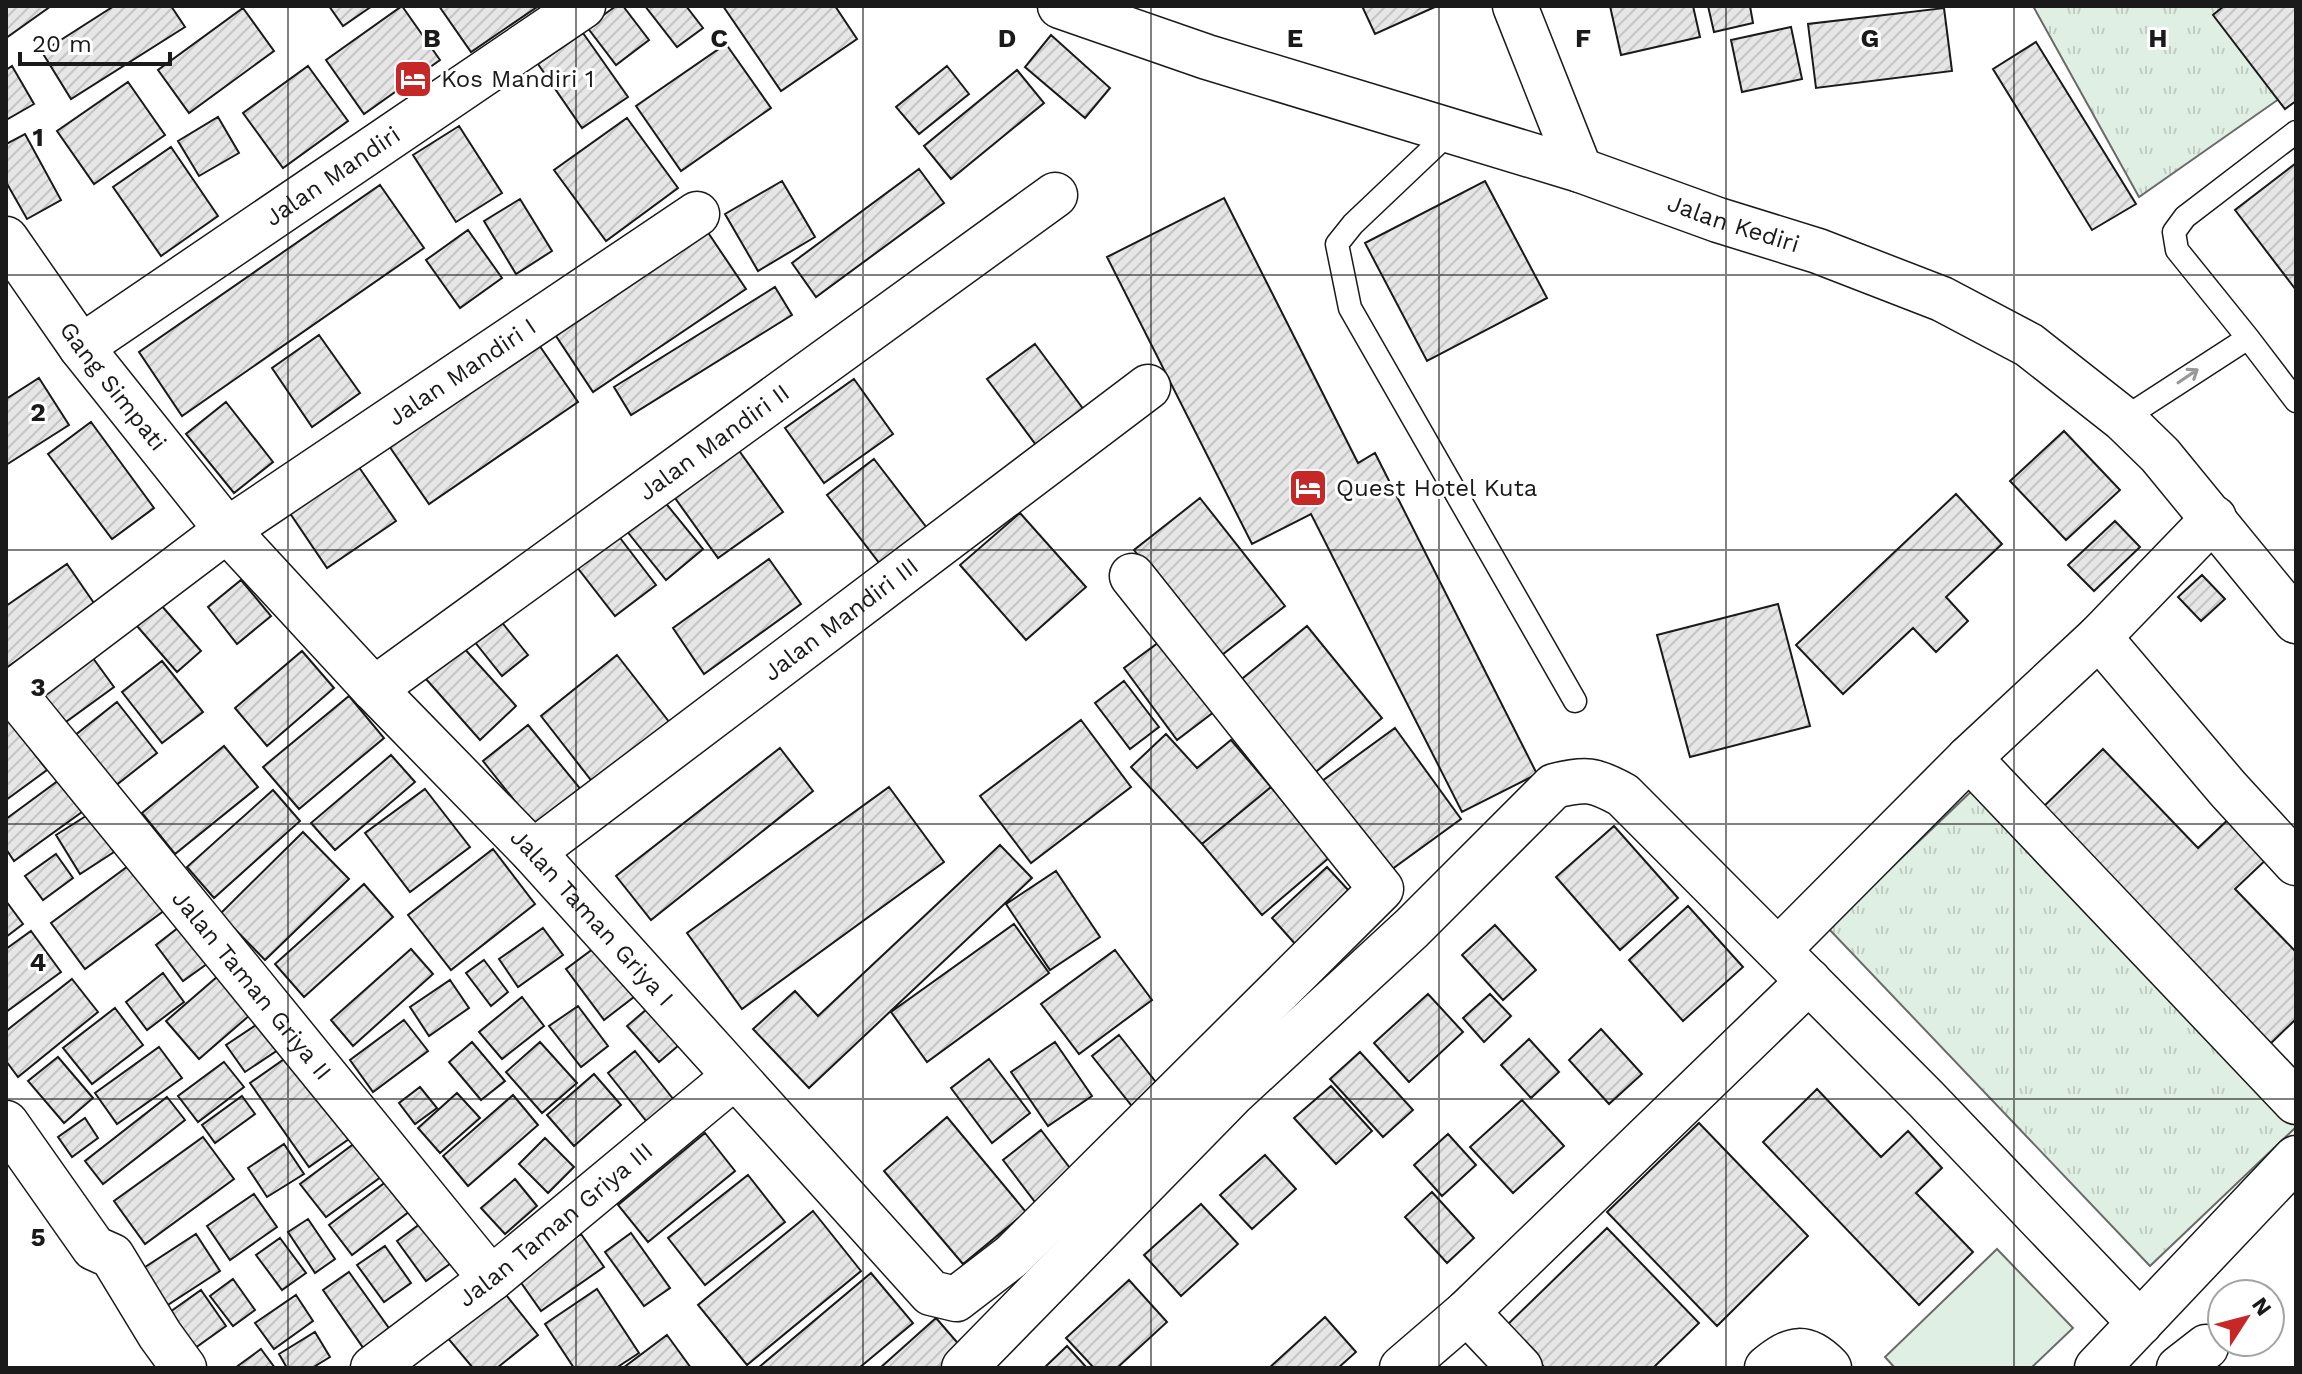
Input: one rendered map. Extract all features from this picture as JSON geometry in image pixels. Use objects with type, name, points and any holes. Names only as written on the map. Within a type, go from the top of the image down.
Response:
[{"type":"street","name":"Jalan Mandiri","points":[[81,347],[583,6]]},
{"type":"street","name":"Jalan Kediri","points":[[1060,6],[1207,57],[1580,170],[1718,220],[1818,251],[1942,299],[2029,345],[2123,419],[2160,455],[2214,518],[2296,621]]},
{"type":"street","points":[[1515,6],[1580,170]]},
{"type":"street","name":"Jalan Mandiri II","points":[[374,689],[1055,195]]},
{"type":"street","name":"Jalan Mandiri I","points":[[9,694],[227,530],[697,214]]},
{"type":"street","name":"Gang Simpati","points":[[6,239],[81,347],[227,530]]},
{"type":"street","name":"Jalan Mandiri III","points":[[533,852],[1148,387]]},
{"type":"street","points":[[1778,950],[1969,758],[2099,637],[2214,518]]},
{"type":"street","name":"Jalan Taman Griya I","points":[[227,530],[374,689],[533,852],[931,1293],[956,1299],[1012,1256]]},
{"type":"street","points":[[1046,1287],[1012,1256],[1381,889],[1132,576]]},
{"type":"street","points":[[2099,637],[2228,789],[2296,863]]},
{"type":"street","name":"Jalan Taman Griya II","points":[[9,694],[491,1279]]},
{"type":"street","points":[[1969,758],[2296,1102]]},
{"type":"street","points":[[964,1368],[1232,1094],[1412,928],[1554,786],[1577,781],[1600,782],[1623,795],[1926,1099],[2140,1323]]},
{"type":"street","points":[[1402,1368],[1467,1312],[1809,981]]},
{"type":"street","name":"Jalan Taman Griya III","points":[[373,1368],[491,1279],[734,1077]]},
{"type":"street","points":[[6,1123],[94,1248],[112,1256],[152,1324],[184,1368]]},
{"type":"street","points":[[2097,1368],[2140,1323],[2287,1184]]},
{"type":"street","points":[[1467,1312],[1520,1368]]},
{"type":"street","points":[[1767,1368],[1779,1358],[1799,1350],[1816,1354],[1829,1368]]},
{"type":"lane","points":[[1451,131],[1353,224],[1337,244],[1344,283],[1350,308],[1575,701]]},
{"type":"lane","points":[[2296,132],[2185,217],[2174,232],[2177,250],[2296,401]]},
{"type":"lane","points":[[2123,419],[2248,338]]},
{"type":"green space","points":[[2033,6],[2296,6],[2296,87],[2139,197]]},
{"type":"green space","points":[[1978,785],[2296,1120],[2296,1127],[2150,1266],[1828,928]]},
{"type":"green space","points":[[1997,1249],[2073,1328],[2031,1368],[1895,1368],[1885,1357]]},
{"type":"building","points":[[6,6],[51,6],[6,38]]},
{"type":"building","points":[[114,6],[171,6],[185,27],[71,99],[42,52]]},
{"type":"building","points":[[329,6],[372,6],[343,26]]},
{"type":"building","points":[[402,6],[440,60],[364,114],[326,60]]},
{"type":"building","points":[[439,6],[536,6],[537,7],[471,52]]},
{"type":"building","points":[[616,6],[623,6],[649,40],[616,65],[587,27]]},
{"type":"building","points":[[645,6],[686,6],[703,28],[677,47]]},
{"type":"building","points":[[723,6],[835,6],[857,39],[781,91]]},
{"type":"building","points":[[1362,6],[1437,6],[1375,34]]},
{"type":"building","points":[[1610,6],[1693,6],[1700,37],[1621,55]]},
{"type":"building","points":[[1708,6],[1750,6],[1753,23],[1714,32]]},
{"type":"building","points":[[2224,6],[2296,6],[2296,101],[2285,109],[2213,15]]},
{"type":"building","points":[[243,8],[274,51],[189,113],[158,70]]},
{"type":"building","points":[[1944,8],[1952,71],[1816,88],[1808,24]]},
{"type":"building","points":[[1791,27],[1802,79],[1742,92],[1731,40]]},
{"type":"building","points":[[583,33],[628,97],[582,128],[538,64]]},
{"type":"building","points":[[1051,35],[1110,88],[1085,118],[1025,67]]},
{"type":"building","points":[[2036,42],[2136,204],[2092,230],[1993,69]]},
{"type":"building","points":[[726,44],[771,108],[681,171],[636,106]]},
{"type":"building","points":[[12,66],[34,104],[6,120],[6,70]]},
{"type":"building","points":[[308,66],[348,121],[283,168],[243,113]]},
{"type":"building","points":[[947,66],[969,94],[919,134],[896,107]]},
{"type":"building","points":[[1017,70],[1044,103],[951,179],[924,146]]},
{"type":"building","points":[[128,82],[165,135],[94,184],[57,131]]},
{"type":"building","points":[[218,117],[239,153],[199,176],[178,141]]},
{"type":"building","points":[[627,118],[678,188],[606,241],[554,170]]},
{"type":"building","points":[[459,126],[502,193],[456,222],[413,155]]},
{"type":"building","points":[[25,134],[61,200],[27,219],[6,182],[6,144]]},
{"type":"building","points":[[171,147],[218,216],[161,256],[113,187]]},
{"type":"building","points":[[2296,163],[2296,290],[2235,210]]},
{"type":"building","points":[[919,169],[944,203],[816,297],[792,263]]},
{"type":"building","points":[[782,181],[815,237],[758,271],[725,214]]},
{"type":"building","points":[[1485,181],[1547,298],[1427,361],[1365,243]]},
{"type":"building","points":[[380,185],[424,248],[182,416],[139,352]]},
{"type":"building","name":"Quest Hotel Kuta","points":[[1224,198],[1358,463],[1375,453],[1537,774],[1462,812],[1311,514],[1252,544],[1107,257]]},
{"type":"building","points":[[520,199],[552,251],[516,274],[484,221]]},
{"type":"building","points":[[468,230],[502,278],[460,308],[426,260]]},
{"type":"building","points":[[707,231],[746,289],[593,392],[554,333]]},
{"type":"building","points":[[775,287],[792,315],[631,415],[614,387]]},
{"type":"building","points":[[319,335],[360,393],[312,427],[272,368]]},
{"type":"building","points":[[537,342],[578,402],[429,504],[387,443]]},
{"type":"building","points":[[1035,344],[1087,414],[1039,449],[987,379]]},
{"type":"building","points":[[39,378],[69,425],[6,465],[6,399]]},
{"type":"building","points":[[854,379],[893,434],[824,483],[785,428]]},
{"type":"building","points":[[226,402],[273,462],[234,493],[186,434]]},
{"type":"building","points":[[91,422],[154,508],[112,539],[48,454]]},
{"type":"building","points":[[2064,431],[2120,490],[2066,540],[2010,481]]},
{"type":"building","points":[[735,445],[783,512],[718,558],[670,491]]},
{"type":"building","points":[[352,457],[396,521],[327,568],[283,503]]},
{"type":"building","points":[[874,459],[927,528],[880,564],[827,495]]},
{"type":"building","points":[[1956,494],[2002,544],[1946,597],[1968,621],[1936,652],[1913,628],[1843,694],[1796,645]]},
{"type":"building","points":[[659,495],[703,549],[666,580],[622,525]]},
{"type":"building","points":[[1200,498],[1285,606],[1218,658],[1134,550]]},
{"type":"building","points":[[1020,513],[1086,587],[1026,640],[960,565]]},
{"type":"building","points":[[2115,521],[2140,547],[2094,591],[2068,565]]},
{"type":"building","points":[[614,530],[656,585],[615,616],[573,562]]},
{"type":"building","points":[[769,559],[801,604],[704,674],[673,628]]},
{"type":"building","points":[[67,564],[96,606],[6,668],[6,606]]},
{"type":"building","points":[[2202,575],[2225,599],[2201,621],[2178,597]]},
{"type":"building","points":[[241,580],[271,616],[237,644],[208,607]]},
{"type":"building","points":[[1778,604],[1810,726],[1690,757],[1657,635]]},
{"type":"building","points":[[161,605],[201,651],[177,672],[137,626]]},
{"type":"building","points":[[500,620],[528,655],[502,676],[474,641]]},
{"type":"building","points":[[1307,626],[1382,718],[1307,779],[1232,687]]},
{"type":"building","points":[[1170,634],[1223,705],[1177,740],[1124,668]]},
{"type":"building","points":[[462,646],[516,706],[480,740],[426,679]]},
{"type":"building","points":[[302,651],[334,688],[267,746],[235,708]]},
{"type":"building","points":[[90,654],[114,687],[63,724],[39,691]]},
{"type":"building","points":[[617,655],[670,723],[594,784],[541,716]]},
{"type":"building","points":[[162,661],[203,712],[162,743],[122,692]]},
{"type":"building","points":[[1124,681],[1159,727],[1130,749],[1095,703]]},
{"type":"building","points":[[349,696],[384,738],[299,809],[263,767]]},
{"type":"building","points":[[117,702],[157,753],[110,790],[69,740]]},
{"type":"building","points":[[6,717],[47,770],[6,800]]},
{"type":"building","points":[[1081,720],[1131,787],[1031,863],[980,796]]},
{"type":"building","points":[[528,725],[583,792],[537,829],[483,761]]},
{"type":"building","points":[[1395,728],[1461,819],[1377,880],[1311,789]]},
{"type":"building","points":[[1166,734],[1197,768],[1231,740],[1271,787],[1202,844],[1131,767]]},
{"type":"building","points":[[224,746],[258,787],[175,854],[142,813]]},
{"type":"building","points":[[780,748],[813,791],[651,920],[616,876]]},
{"type":"building","points":[[2103,749],[2198,848],[2233,815],[2271,855],[2235,889],[2296,952],[2296,1019],[2267,1047],[2040,810]]},
{"type":"building","points":[[391,755],[415,782],[335,850],[311,823]]},
{"type":"building","points":[[70,772],[93,804],[14,861],[6,849],[6,819]]},
{"type":"building","points":[[889,787],[944,862],[742,1009],[687,933]]},
{"type":"building","points":[[1271,787],[1330,857],[1262,915],[1202,844]]},
{"type":"building","points":[[425,789],[470,847],[410,892],[365,833]]},
{"type":"building","points":[[273,790],[300,821],[214,898],[187,867]]},
{"type":"building","points":[[89,814],[114,852],[80,874],[56,835]]},
{"type":"building","points":[[1614,826],[1678,898],[1620,950],[1556,877]]},
{"type":"building","points":[[303,832],[349,879],[265,960],[220,914]]},
{"type":"building","points":[[1000,845],[1032,878],[809,1088],[753,1029],[795,991],[818,1016]]},
{"type":"building","points":[[493,849],[535,904],[451,970],[408,915]]},
{"type":"building","points":[[56,854],[73,878],[43,900],[25,876]]},
{"type":"building","points":[[135,861],[169,907],[85,969],[51,923]]},
{"type":"building","points":[[1327,867],[1361,904],[1305,955],[1272,918]]},
{"type":"building","points":[[1056,871],[1100,937],[1050,970],[1006,904]]},
{"type":"building","points":[[364,884],[393,917],[304,997],[275,964]]},
{"type":"building","points":[[6,901],[23,924],[6,937]]},
{"type":"building","points":[[1688,906],[1743,967],[1683,1021],[1629,960]]},
{"type":"building","points":[[183,924],[211,961],[183,981],[156,945]]},
{"type":"building","points":[[1014,924],[1049,973],[927,1062],[891,1012]]},
{"type":"building","points":[[1495,925],[1536,970],[1503,1000],[1462,955]]},
{"type":"building","points":[[543,928],[563,955],[518,987],[499,959]]},
{"type":"building","points":[[31,931],[61,972],[6,1012],[6,949]]},
{"type":"building","points":[[605,940],[643,990],[604,1020],[566,969]]},
{"type":"building","points":[[411,949],[433,974],[353,1046],[331,1020]]},
{"type":"building","points":[[1115,950],[1152,1000],[1079,1054],[1041,1004]]},
{"type":"building","points":[[484,960],[508,992],[491,1006],[466,973]]},
{"type":"building","points":[[225,970],[258,1008],[199,1059],[166,1021]]},
{"type":"building","points":[[163,973],[184,1002],[147,1030],[126,1002]]},
{"type":"building","points":[[72,979],[98,1012],[18,1077],[6,1061],[6,1031]]},
{"type":"building","points":[[450,980],[469,1008],[429,1036],[410,1007]]},
{"type":"building","points":[[1428,994],[1463,1032],[1409,1082],[1374,1043]]},
{"type":"building","points":[[1490,994],[1511,1016],[1484,1042],[1463,1018]]},
{"type":"building","points":[[522,997],[544,1026],[502,1059],[479,1032]]},
{"type":"building","points":[[654,1003],[685,1040],[659,1062],[627,1026]]},
{"type":"building","points":[[578,1006],[608,1046],[581,1067],[549,1026]]},
{"type":"building","points":[[115,1008],[143,1045],[92,1084],[63,1048]]},
{"type":"building","points":[[265,1019],[284,1046],[245,1072],[226,1045]]},
{"type":"building","points":[[404,1020],[428,1051],[373,1092],[350,1060]]},
{"type":"building","points":[[1601,1029],[1642,1074],[1609,1104],[1569,1060]]},
{"type":"building","points":[[1119,1035],[1166,1095],[1139,1115],[1092,1056]]},
{"type":"building","points":[[1529,1039],[1559,1072],[1531,1098],[1501,1065]]},
{"type":"building","points":[[472,1042],[505,1081],[481,1100],[449,1062]]},
{"type":"building","points":[[540,1042],[577,1083],[542,1113],[506,1072]]},
{"type":"building","points":[[1055,1042],[1092,1096],[1048,1126],[1011,1072]]},
{"type":"building","points":[[159,1047],[182,1078],[117,1124],[95,1093]]},
{"type":"building","points":[[300,1048],[359,1132],[309,1167],[250,1083]]},
{"type":"building","points":[[635,1051],[678,1105],[651,1127],[608,1073]]},
{"type":"building","points":[[1360,1052],[1413,1110],[1383,1137],[1330,1079]]},
{"type":"building","points":[[58,1057],[93,1098],[64,1123],[28,1081]]},
{"type":"building","points":[[989,1059],[1030,1113],[992,1143],[951,1088]]},
{"type":"building","points":[[224,1062],[244,1087],[198,1122],[178,1096]]},
{"type":"building","points":[[594,1074],[621,1105],[574,1146],[547,1115]]},
{"type":"building","points":[[1331,1086],[1372,1131],[1336,1164],[1294,1118]]},
{"type":"building","points":[[420,1087],[437,1108],[415,1124],[399,1103]]},
{"type":"building","points":[[1817,1089],[1881,1157],[1908,1131],[1942,1168],[1916,1193],[1973,1252],[1919,1305],[1763,1142]]},
{"type":"building","points":[[457,1093],[480,1118],[440,1153],[418,1128]]},
{"type":"building","points":[[513,1095],[538,1125],[468,1186],[443,1156]]},
{"type":"building","points":[[242,1096],[255,1114],[215,1143],[202,1125]]},
{"type":"building","points":[[167,1097],[185,1120],[103,1184],[85,1161]]},
{"type":"building","points":[[1522,1100],[1564,1146],[1513,1193],[1470,1147]]},
{"type":"building","points":[[947,1117],[1026,1212],[963,1264],[884,1171]]},
{"type":"building","points":[[85,1118],[98,1138],[72,1157],[58,1137]]},
{"type":"building","points":[[1699,1123],[1808,1236],[1717,1326],[1607,1212]]},
{"type":"building","points":[[1041,1130],[1076,1176],[1038,1206],[1003,1160]]},
{"type":"building","points":[[705,1133],[735,1171],[648,1242],[618,1205]]},
{"type":"building","points":[[1448,1134],[1476,1165],[1442,1196],[1414,1165]]},
{"type":"building","points":[[203,1137],[234,1179],[145,1244],[114,1201]]},
{"type":"building","points":[[363,1137],[389,1171],[326,1217],[300,1184]]},
{"type":"building","points":[[545,1138],[574,1167],[548,1193],[519,1164]]},
{"type":"building","points":[[284,1144],[304,1174],[267,1197],[248,1168]]},
{"type":"building","points":[[1265,1155],[1296,1189],[1252,1229],[1220,1195]]},
{"type":"building","points":[[748,1175],[785,1222],[705,1285],[668,1238]]},
{"type":"building","points":[[391,1178],[414,1208],[352,1255],[329,1225]]},
{"type":"building","points":[[515,1179],[537,1206],[505,1234],[481,1208]]},
{"type":"building","points":[[1432,1192],[1474,1238],[1447,1263],[1405,1217]]},
{"type":"building","points":[[254,1194],[277,1227],[230,1260],[207,1226]]},
{"type":"building","points":[[1201,1204],[1238,1244],[1181,1296],[1144,1255]]},
{"type":"building","points":[[813,1211],[861,1271],[747,1365],[698,1305]]},
{"type":"building","points":[[432,1215],[461,1256],[426,1281],[397,1241]]},
{"type":"building","points":[[308,1219],[335,1259],[315,1273],[288,1232]]},
{"type":"building","points":[[1607,1228],[1699,1323],[1653,1368],[1545,1368],[1505,1327]]},
{"type":"building","points":[[631,1233],[670,1288],[644,1306],[605,1252]]},
{"type":"building","points":[[196,1234],[220,1271],[163,1308],[139,1271]]},
{"type":"building","points":[[581,1234],[604,1267],[541,1311],[517,1277]]},
{"type":"building","points":[[280,1238],[306,1273],[282,1290],[256,1255]]},
{"type":"building","points":[[385,1246],[411,1283],[384,1302],[357,1265]]},
{"type":"building","points":[[349,1272],[391,1331],[364,1349],[323,1290]]},
{"type":"building","points":[[871,1273],[913,1323],[859,1368],[758,1368]]},
{"type":"building","points":[[233,1279],[255,1310],[233,1326],[210,1296]]},
{"type":"building","points":[[1129,1280],[1167,1322],[1117,1368],[1094,1368],[1066,1338]]},
{"type":"building","points":[[597,1289],[639,1353],[616,1368],[574,1368],[545,1324]]},
{"type":"building","points":[[201,1290],[226,1326],[188,1353],[163,1317]]},
{"type":"building","points":[[503,1291],[538,1335],[497,1368],[473,1368],[446,1336]]},
{"type":"building","points":[[296,1295],[313,1321],[274,1349],[255,1323]]},
{"type":"building","points":[[1325,1317],[1356,1352],[1338,1368],[1269,1368]]},
{"type":"building","points":[[936,1318],[962,1348],[940,1368],[880,1368]]},
{"type":"building","points":[[315,1332],[330,1357],[312,1368],[287,1368],[279,1354]]},
{"type":"building","points":[[667,1335],[691,1368],[623,1368]]},
{"type":"building","points":[[1067,1346],[1087,1368],[1044,1368]]},
{"type":"building","points":[[261,1349],[275,1368],[235,1368]]},
{"type":"place","name":"Kos Mandiri 1","points":[[413,79]]},
{"type":"place","name":"Quest Hotel Kuta","points":[[1308,488]]}]
